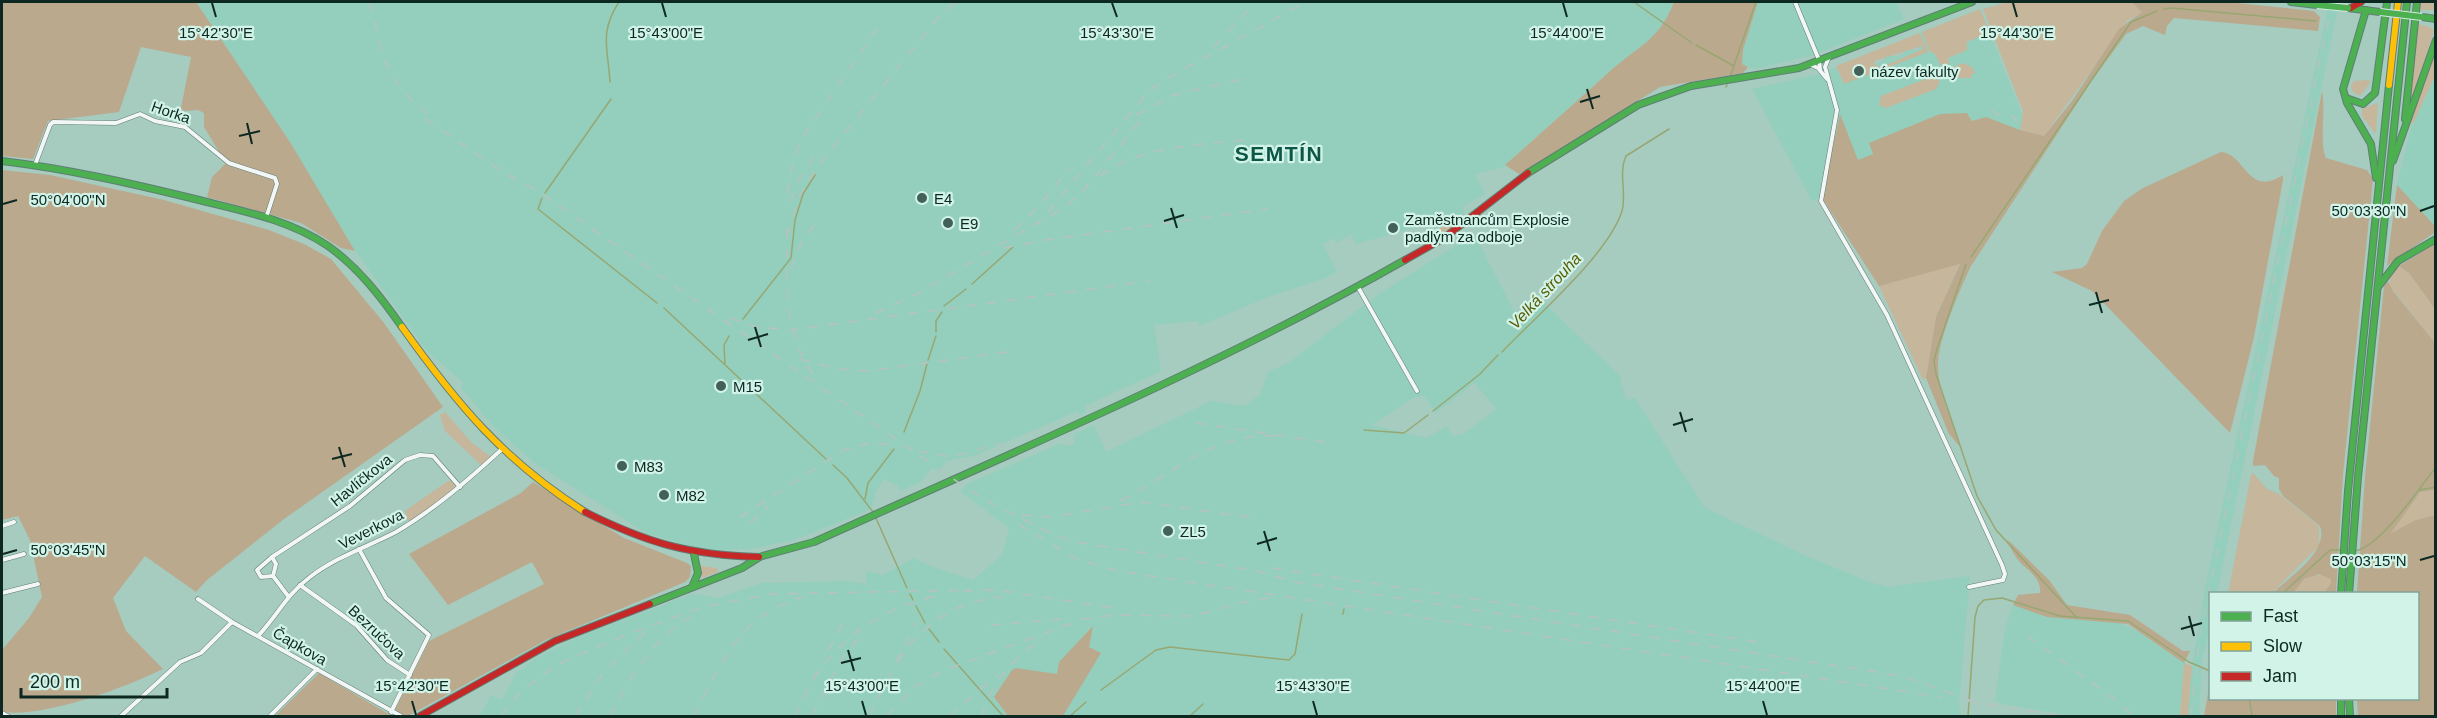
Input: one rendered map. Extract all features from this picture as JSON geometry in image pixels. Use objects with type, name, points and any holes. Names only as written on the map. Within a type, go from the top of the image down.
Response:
[{"type":"main road","points":[[420,717],[545,646],[742,568],[759,557],[814,542],[1217,359],[1358,287],[1444,238],[1479,213],[1541,162],[1614,118],[1672,91],[1807,65],[1972,2]]},
{"type":"main road","points":[[2291,2],[2436,19]]},
{"type":"main road","points":[[2348,8],[2361,2]]},
{"type":"main road","points":[[2343,89],[2348,100],[2357,104],[2366,103],[2375,93],[2387,2]]},
{"type":"main road","points":[[2341,592],[2343,546],[2398,2]]},
{"type":"main road","points":[[2349,592],[2376,290],[2407,2]]},
{"type":"main road","points":[[2404,128],[2417,2]]},
{"type":"main road","points":[[2366,10],[2343,89],[2347,103],[2372,144],[2378,196]]},
{"type":"main road","points":[[2389,177],[2436,40]]},
{"type":"main road","points":[[2,161],[114,179],[266,218],[313,238],[350,266],[370,287],[446,390],[501,450],[543,483],[590,514],[640,539],[694,554],[759,557]]},
{"type":"main road","points":[[2376,290],[2398,261],[2436,239]]},
{"type":"main road","points":[[692,587],[698,573],[694,554]]},
{"type":"main road","points":[[2341,700],[2341,717]]},
{"type":"main road","points":[[2349,700],[2350,717]]},
{"type":"street","points":[[1796,2],[1819,60],[1820,69],[1828,83]]},
{"type":"street","points":[[1825,67],[1831,55]]},
{"type":"street","points":[[1819,60],[1825,67],[1837,113],[1821,201],[1887,315],[2001,565],[2003,580],[1970,587]]},
{"type":"street","points":[[1807,65],[1820,69]]},
{"type":"street","name":"Horka","points":[[35,165],[50,124],[53,122],[116,123],[140,114],[155,122],[185,127],[229,163],[275,178],[277,184],[266,218]]},
{"type":"street","points":[[1358,287],[1417,392]]},
{"type":"street","name":"Veverkova","points":[[258,636],[288,596],[300,585],[326,566],[422,516],[460,487],[501,450]]},
{"type":"street","name":"Havlíčkova","points":[[272,557],[350,506],[402,463],[414,456],[427,454],[436,457],[460,487]]},
{"type":"street","points":[[2,526],[14,522]]},
{"type":"street","points":[[359,549],[386,598],[400,613],[428,634],[391,712]]},
{"type":"street","points":[[2,560],[24,555]]},
{"type":"street","points":[[272,557],[276,564],[273,576],[261,577],[257,570],[272,557]]},
{"type":"street","points":[[273,576],[288,596]]},
{"type":"street","points":[[2,593],[38,584]]},
{"type":"street","name":"Bezručova","points":[[300,585],[357,625],[387,660],[410,675]]},
{"type":"street","name":"Čapkova","points":[[198,599],[232,622],[401,717]]},
{"type":"street","points":[[121,717],[180,662],[201,652],[232,622]]},
{"type":"street","points":[[270,717],[317,669]]},
{"type":"street","name":"Čapkova","points":[[391,712],[396,717]]},
{"type":"street","points":[[2,713],[8,717]]},
{"type":"shaded area","points":[[2,2],[196,2],[290,142],[355,251],[341,248],[301,223],[207,197],[212,177],[226,163],[204,127],[204,113],[198,110],[184,111],[181,108],[191,57],[141,47],[119,112],[48,121],[33,159],[2,156]]},
{"type":"shaded area","points":[[196,2],[1674,2],[1666,22],[1636,53],[1614,67],[1504,167],[1475,174],[1485,194],[1463,206],[1464,214],[1356,244],[1351,235],[1336,243],[1334,238],[1323,244],[1337,272],[1323,279],[1268,297],[1199,326],[1198,321],[1154,325],[1161,371],[1085,406],[1086,412],[1080,415],[1078,411],[974,456],[946,461],[939,472],[932,468],[919,483],[900,491],[898,486],[884,479],[876,491],[871,509],[794,540],[752,549],[722,550],[693,547],[646,533],[536,464],[497,430],[461,388],[464,383],[427,351],[344,235],[290,142]]},
{"type":"shaded area","points":[[1674,2],[1758,2],[1743,50],[1742,64],[1748,67],[1743,73],[1660,87],[1519,174],[1505,165],[1609,72],[1647,42],[1661,26]]},
{"type":"shaded area","points":[[1758,2],[1896,2],[1904,19],[1813,55],[1755,69],[1742,64],[1741,58]]},
{"type":"shaded area","points":[[2008,2],[2131,2],[2142,12],[2127,21],[2044,136],[2020,130],[2023,111],[1983,9]]},
{"type":"shaded area","points":[[2131,2],[2227,2],[2314,11],[2320,17],[2318,31],[2174,18],[2167,26],[2165,35],[2143,26],[2126,34],[2093,79],[1971,266],[1956,300],[1939,353],[1938,373],[1961,448],[1949,434],[1926,378],[1936,317],[1960,264],[1879,286],[1822,198],[1840,114],[1858,160],[1873,154],[1869,143],[1940,114],[1967,113],[1972,121],[1986,117],[2044,136],[2072,101],[2119,29],[2142,12]]},
{"type":"shaded area","points":[[2329,2],[2339,2],[2217,592],[2209,592],[2209,634],[2202,660],[2199,716],[2188,716],[2191,672],[2206,584]]},
{"type":"shaded area","points":[[2420,2],[2435,2],[2435,10],[2419,10]]},
{"type":"shaded area","points":[[1980,9],[2024,119],[2032,132],[1812,201],[1752,89],[1819,74]]},
{"type":"shaded area","points":[[1980,9],[1988,28],[1983,35],[1967,42],[1967,50],[1948,58],[1949,64],[1941,66],[1935,54],[1929,51],[1922,32]]},
{"type":"shaded area","points":[[2418,24],[2430,27],[2434,31],[2409,108]]},
{"type":"shaded area","points":[[1920,33],[1928,52],[1844,84],[1836,66]],"holes":[[[1922,46],[1923,49],[1884,66],[1876,66],[1874,61]]]},
{"type":"shaded area","points":[[2435,48],[2435,76],[2413,124],[2410,120]]},
{"type":"shaded area","points":[[1963,63],[1972,67],[1975,73],[1971,75],[1972,78],[1946,78],[1946,70]]},
{"type":"shaded area","points":[[2435,76],[2435,226],[2397,185],[2410,132]]},
{"type":"shaded area","points":[[1936,77],[1940,82],[1936,89],[1886,108],[1879,105],[1881,96]]},
{"type":"shaded area","points":[[2369,80],[2370,83],[2360,96],[2352,91],[2351,85],[2354,81]]},
{"type":"shaded area","points":[[2322,91],[2323,144],[2326,158],[2367,170],[2373,179],[2343,475],[2336,592],[2325,592],[2331,579],[2319,574],[2304,579],[2294,592],[2274,592],[2313,554],[2319,545],[2320,526],[2283,496],[2279,489],[2279,478],[2274,476],[2265,465],[2253,466]]},
{"type":"shaded area","points":[[2378,103],[2375,133],[2362,116],[2362,109]]},
{"type":"shaded area","points":[[2221,152],[2236,160],[2254,178],[2262,181],[2271,181],[2283,175],[2254,337],[2230,433],[2092,291],[2052,272],[2082,268],[2087,264],[2102,231],[2124,201],[2143,188]]},
{"type":"shaded area","points":[[2,170],[50,175],[164,200],[269,230],[304,244],[331,259],[384,323],[443,407],[284,519],[207,580],[196,592],[145,556],[113,598],[126,631],[163,669],[84,700],[19,713],[2,712],[2,650],[29,618],[42,597],[30,540],[18,516],[2,520]]},
{"type":"shaded area","points":[[2397,185],[2435,226],[2435,232],[2387,266]]},
{"type":"shaded area","points":[[1454,223],[1455,226],[1431,242],[1424,237],[1440,232],[1440,228]]},
{"type":"shaded area","points":[[1474,234],[1514,311],[1524,321],[1543,302],[1619,375],[1626,400],[1635,398],[1704,507],[1806,556],[1888,587],[1970,576],[1959,705],[1961,716],[480,716],[491,695],[502,700],[517,672],[536,658],[581,636],[692,594],[718,598],[761,583],[846,581],[866,584],[866,571],[883,575],[914,558],[930,566],[973,580],[1002,555],[1009,528],[961,492],[967,484],[1061,443],[1067,446],[1074,444],[1074,434],[1094,425],[1106,452],[1211,401],[1244,406],[1260,395],[1268,372],[1288,363],[1379,294]],"holes":[[[1474,383],[1497,409],[1463,434],[1453,436],[1446,426],[1427,438],[1372,425],[1415,397],[1424,396],[1436,413]]]},
{"type":"shaded area","points":[[2435,244],[2435,309],[2409,273],[2399,266]]},
{"type":"shaded area","points":[[1960,263],[1936,317],[1926,378],[1923,380],[1879,286]]},
{"type":"shaded area","points":[[2399,266],[2409,273],[2435,309],[2435,343],[2390,286],[2390,277]]},
{"type":"shaded area","points":[[2388,281],[2393,291],[2435,343],[2435,490],[2420,492],[2391,533],[2416,520],[2435,515],[2435,716],[2358,716],[2357,700],[2419,700],[2419,592],[2357,592],[2365,477],[2384,286]]},
{"type":"shaded area","points":[[445,412],[471,442],[491,457],[481,465],[445,431],[440,415]]},
{"type":"shaded area","points":[[2253,473],[2267,489],[2279,494],[2319,526],[2319,546],[2273,592],[2228,592]]},
{"type":"shaded area","points":[[448,481],[453,481],[455,485],[453,491],[412,521],[407,520],[405,511]]},
{"type":"shaded area","points":[[533,482],[624,538],[691,566],[690,577],[685,582],[546,640],[408,716],[392,716],[429,641],[544,584],[532,562],[448,605],[409,554],[521,493]]},
{"type":"shaded area","points":[[2435,490],[2435,515],[2416,520],[2390,534],[2420,491]]},
{"type":"shaded area","points":[[2007,539],[2049,580],[2067,605],[2130,615],[2183,651],[2190,651],[2184,663],[2128,624],[2047,617],[2013,605],[2018,595],[2040,593],[2040,587],[2035,577],[2019,561]]},
{"type":"shaded area","points":[[701,566],[717,568],[718,572],[702,578]]},
{"type":"shaded area","points":[[2311,575],[2325,575],[2331,579],[2325,592],[2294,592],[2298,584]]},
{"type":"shaded area","points":[[2013,605],[2047,617],[2118,622],[2143,634],[2184,663],[2180,716],[2073,716],[2001,704],[1995,701],[2005,628]]},
{"type":"shaded area","points":[[1093,626],[1089,647],[1101,653],[1063,716],[1008,716],[994,697],[1012,670],[1016,668],[1057,674],[1059,662]]},
{"type":"shaded area","points":[[2184,663],[2192,666],[2188,716],[2180,716]]},
{"type":"shaded area","points":[[319,673],[392,716],[275,716]]},
{"type":"shaded area","points":[[2209,688],[2209,700],[2336,700],[2336,716],[2204,716]]},
{"type":"waterway","points":[[610,82],[607,32],[619,2]]},
{"type":"waterway","points":[[1634,2],[1692,43]]},
{"type":"waterway","name":"Velká strouha","points":[[1730,77],[1756,2]]},
{"type":"waterway","points":[[2164,9],[2316,21]]},
{"type":"waterway","points":[[1971,257],[2131,22],[2157,11]]},
{"type":"waterway","points":[[1696,45],[1734,66]]},
{"type":"waterway","points":[[545,193],[611,99]]},
{"type":"waterway","name":"Velká strouha","points":[[1502,352],[1551,304],[1602,247],[1622,211],[1623,169],[1626,156],[1669,129]]},
{"type":"waterway","points":[[743,319],[791,258],[795,220],[803,194],[815,175]]},
{"type":"waterway","points":[[542,198],[538,209],[657,303]]},
{"type":"waterway","points":[[972,284],[1013,247]]},
{"type":"waterway","points":[[1966,264],[1937,349],[1934,361],[1936,374],[1977,496],[1996,530],[2077,618]]},
{"type":"waterway","points":[[944,306],[966,289]]},
{"type":"waterway","points":[[664,308],[826,459]]},
{"type":"waterway","points":[[936,332],[936,321],[942,312]]},
{"type":"waterway","points":[[725,364],[724,345],[729,336]]},
{"type":"waterway","points":[[928,360],[936,336]]},
{"type":"waterway","name":"Velká strouha","points":[[1433,411],[1480,374],[1498,355]]},
{"type":"waterway","points":[[904,432],[920,391],[927,364]]},
{"type":"waterway","name":"Velká strouha","points":[[1364,430],[1404,433],[1428,415]]},
{"type":"waterway","points":[[865,499],[868,483],[894,449]]},
{"type":"waterway","points":[[833,465],[847,478],[873,512]]},
{"type":"waterway","points":[[2353,551],[2363,548],[2386,530],[2436,467]]},
{"type":"waterway","points":[[2419,490],[2436,487]]},
{"type":"waterway","points":[[875,516],[907,588]]},
{"type":"waterway","points":[[2284,592],[2330,550],[2343,550]]},
{"type":"waterway","points":[[910,594],[913,600]]},
{"type":"waterway","points":[[1968,716],[1975,617],[1978,606],[1984,600],[2002,598],[2060,616],[2128,621],[2189,662],[2209,671]]},
{"type":"waterway","points":[[916,606],[925,623]]},
{"type":"waterway","name":"Velká strouha","points":[[1343,614],[1344,609]]},
{"type":"waterway","name":"Velká strouha","points":[[1101,690],[1156,650],[1170,647],[1289,660],[1295,654],[1302,614]]},
{"type":"waterway","points":[[929,629],[939,642]]},
{"type":"waterway","points":[[944,649],[1003,716]]},
{"type":"waterway","points":[[2249,700],[2252,716]]},
{"type":"waterway","name":"Velká strouha","points":[[1070,716],[1086,702]]},
{"type":"waterway","points":[[1190,716],[1203,704]]},
{"type":"railway","points":[[369,2],[390,72],[410,99],[436,120]]},
{"type":"railway","points":[[787,236],[799,197],[819,165],[943,12],[956,2]]},
{"type":"railway","points":[[1048,212],[1149,91],[1164,80],[1306,2]]},
{"type":"railway","points":[[2191,716],[2200,635],[2332,2]]},
{"type":"railway","points":[[1214,47],[1250,8]]},
{"type":"railway","points":[[787,193],[794,157],[801,140],[883,20]]},
{"type":"railway","points":[[1875,62],[1919,48]]},
{"type":"railway","points":[[1136,115],[1174,95],[1246,78]]},
{"type":"railway","points":[[1992,110],[1996,114],[2014,117],[2018,124]]},
{"type":"railway","points":[[876,313],[917,294],[1066,206],[1084,190],[1145,115]]},
{"type":"railway","points":[[425,119],[506,174],[533,188],[981,498],[1050,533],[1076,542],[1256,571],[1295,582],[1905,677],[1975,702]]},
{"type":"railway","points":[[1100,176],[1117,165],[1154,152],[1254,139]]},
{"type":"railway","points":[[791,202],[798,181],[814,156]]},
{"type":"railway","points":[[1015,230],[1038,207],[1070,168]]},
{"type":"railway","points":[[1004,248],[1268,209]]},
{"type":"railway","points":[[791,269],[802,241],[820,218]]},
{"type":"railway","points":[[787,229],[787,289],[792,328],[806,364],[818,381]]},
{"type":"railway","points":[[730,318],[757,327],[792,330],[1149,281]]},
{"type":"railway","points":[[800,359],[837,369],[868,371],[1007,352]]},
{"type":"railway","points":[[1196,423],[1332,443]]},
{"type":"railway","points":[[1120,501],[1214,447],[1255,436],[1279,436]]},
{"type":"railway","points":[[740,517],[844,450],[874,442],[900,447]]},
{"type":"railway","points":[[918,451],[951,457],[1002,443]]},
{"type":"railway","points":[[1022,515],[1051,517],[1141,502],[1255,518]]},
{"type":"railway","points":[[750,523],[768,506]]},
{"type":"railway","points":[[1018,524],[1077,559],[1118,571],[1941,697]]},
{"type":"railway","points":[[1272,568],[1764,643]]},
{"type":"railway","points":[[501,716],[520,692],[556,665],[625,635],[703,607],[770,594],[970,590]]},
{"type":"railway","points":[[963,591],[997,590],[1120,609]]},
{"type":"railway","points":[[813,679],[839,648],[868,624],[900,607],[939,595]]},
{"type":"railway","points":[[694,716],[723,660],[735,643],[763,616],[781,605],[803,597]]},
{"type":"railway","points":[[897,662],[917,637],[942,617],[970,603],[1002,597]]},
{"type":"railway","points":[[887,716],[913,688],[942,671],[1084,619],[1112,615],[1193,616],[1268,598]]},
{"type":"railway","points":[[610,716],[634,674],[655,646],[679,624],[693,616]]},
{"type":"railway","points":[[991,625],[1071,618]]},
{"type":"railway","points":[[828,651],[845,619]]},
{"type":"railway","points":[[869,716],[917,622]]},
{"type":"railway","points":[[575,716],[603,673],[646,631]]},
{"type":"railway","points":[[812,716],[841,660],[861,635]]},
{"type":"railway","points":[[2027,636],[2116,700],[2133,716]]},
{"type":"railway","points":[[982,716],[991,692],[1005,671],[1043,637]]},
{"type":"railway","points":[[795,716],[817,672]]},
{"type":"railway","points":[[950,716],[998,674]]},
{"type":"railway","points":[[1968,701],[2061,716]]},
{"type":"traffic: fast","points":[[1528,173],[1638,105],[1691,86],[1799,68],[1972,2]]},
{"type":"traffic: fast","points":[[2291,2],[2317,5]]},
{"type":"traffic: fast","points":[[2346,98],[2363,104],[2375,93],[2387,2]]},
{"type":"traffic: fast","points":[[2349,592],[2358,477],[2407,2]]},
{"type":"traffic: fast","points":[[2405,119],[2417,2]]},
{"type":"traffic: fast","points":[[2317,5],[2348,8]]},
{"type":"traffic: fast","points":[[2348,8],[2380,12]]},
{"type":"traffic: fast","points":[[2366,10],[2343,89],[2347,103],[2371,144],[2376,178]]},
{"type":"traffic: fast","points":[[2380,12],[2422,17]]},
{"type":"traffic: fast","points":[[2422,17],[2436,19]]},
{"type":"traffic: fast","points":[[2393,161],[2436,40]]},
{"type":"traffic: fast","points":[[2341,592],[2348,491],[2389,85]]},
{"type":"traffic: fast","points":[[2,161],[150,188],[249,213],[298,229],[328,246],[349,263],[402,327]]},
{"type":"traffic: fast","points":[[2378,287],[2398,261],[2436,239]]},
{"type":"traffic: fast","points":[[759,557],[814,542],[1113,408],[1260,337],[1405,260]]},
{"type":"traffic: fast","points":[[692,587],[698,573],[694,554]]},
{"type":"traffic: fast","points":[[650,604],[742,568],[758,558]]},
{"type":"traffic: fast","points":[[2341,700],[2341,716]]},
{"type":"traffic: fast","points":[[2349,700],[2350,716]]},
{"type":"traffic: slow","points":[[2389,85],[2398,2]]},
{"type":"traffic: slow","points":[[402,327],[442,381],[483,429],[530,472],[585,512]]},
{"type":"traffic: jam","points":[[2351,8],[2361,2]]},
{"type":"traffic: jam","points":[[1405,260],[1444,238],[1528,173]]},
{"type":"traffic: jam","points":[[585,512],[628,532],[669,545],[711,553],[759,557]]},
{"type":"traffic: jam","points":[[420,716],[555,641],[650,604]]},
{"type":"place","name":"název fakulty","points":[[1859,71]]},
{"type":"place","name":"E4","points":[[922,198]]},
{"type":"place","name":"E9","points":[[948,223]]},
{"type":"place","name":"Zaměstnancům Explosie padlým za odboje","points":[[1393,228]]},
{"type":"place","name":"M15","points":[[721,386]]},
{"type":"place","name":"M83","points":[[622,466]]},
{"type":"place","name":"M82","points":[[664,495]]},
{"type":"place","name":"ZL5","points":[[1168,531]]},
{"type":"district","name":"SEMTÍN","points":[[1279,153]]}]
